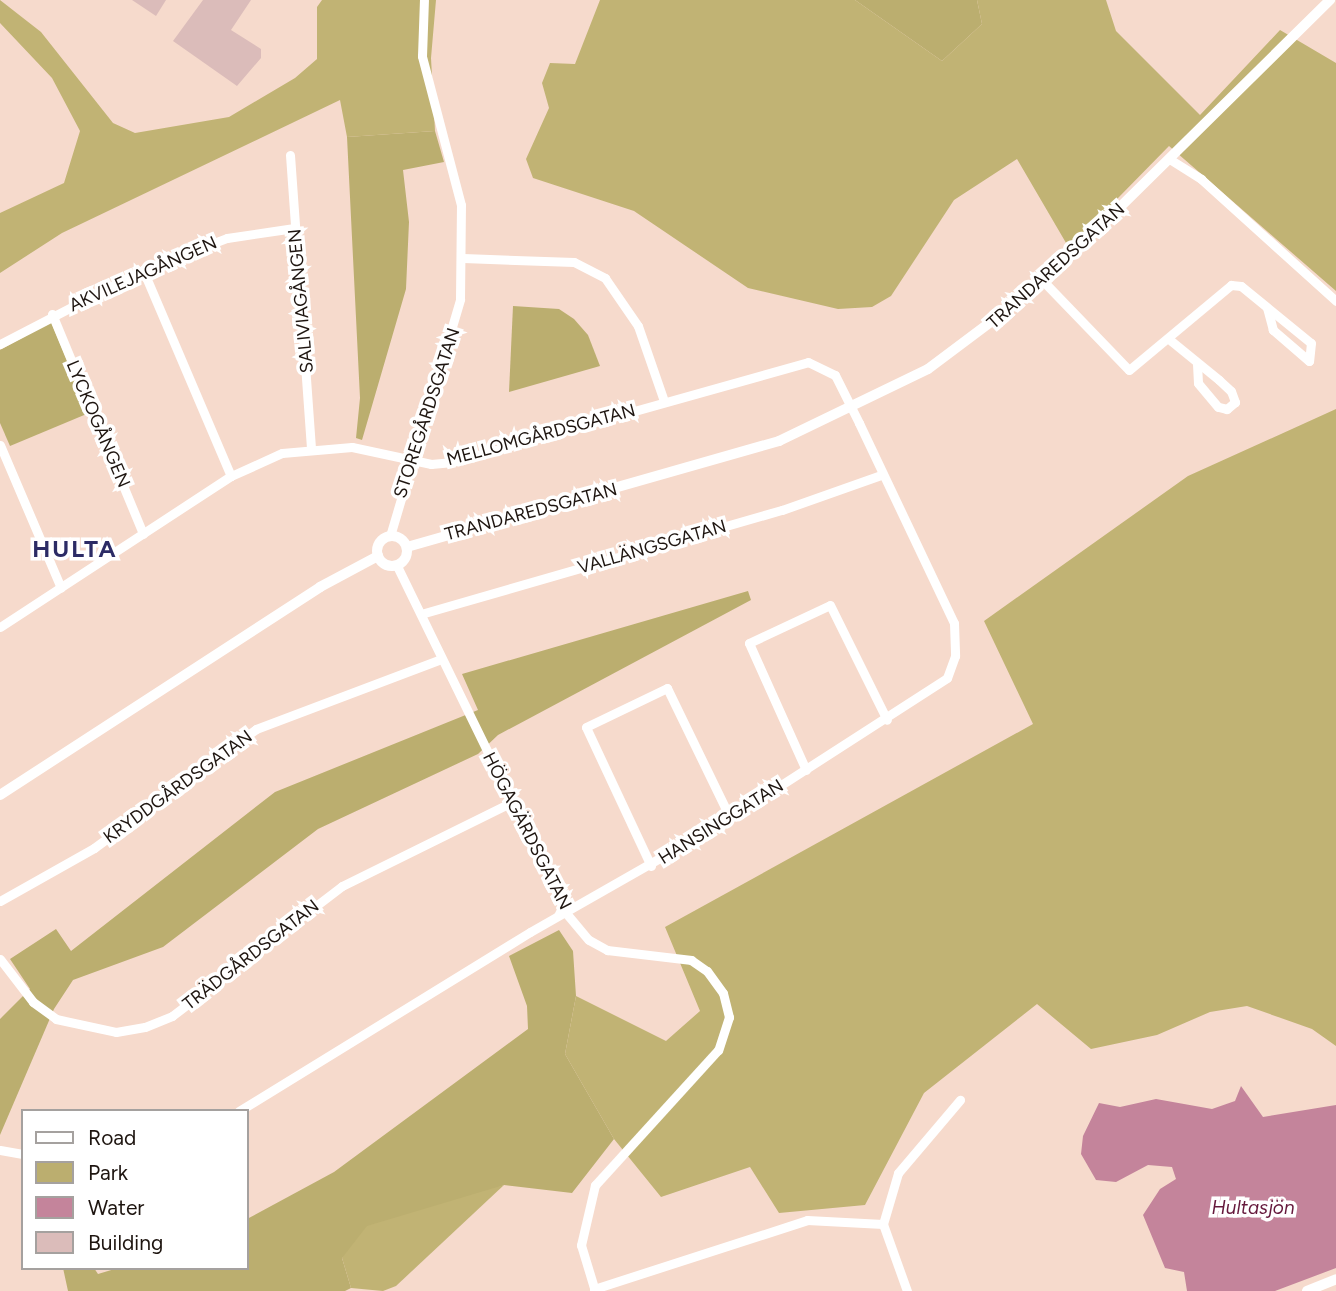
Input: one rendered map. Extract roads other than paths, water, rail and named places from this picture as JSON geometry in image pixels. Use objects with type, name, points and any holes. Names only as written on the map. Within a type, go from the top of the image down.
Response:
[{"type":"street","name":"STOREGÅRDSGATAN","points":[[390,536],[411,460],[452,340],[463,258],[461,205],[422,56],[425,0]]},
{"type":"street","name":"TRANDAREDSGATAN","points":[[407,547],[765,445],[852,408],[945,358],[1044,282],[1171,160],[1330,0]]},
{"type":"street","name":"SALIVIAGÅNGEN","points":[[290,155],[311,447]]},
{"type":"street","points":[[1171,160],[1201,179],[1336,301]]},
{"type":"street","name":"AKVILEJAGÅNGEN","points":[[0,344],[52,314],[143,270],[227,237],[294,228]]},
{"type":"street","points":[[463,258],[574,262],[605,278],[638,326],[664,401]]},
{"type":"street","points":[[143,270],[231,476]]},
{"type":"street","points":[[1044,282],[1129,370],[1170,341],[1231,285],[1241,286],[1311,342],[1314,353],[1309,361],[1273,330],[1267,308]]},
{"type":"street","name":"LYCKOGÅNGEN","points":[[52,314],[143,534]]},
{"type":"street","points":[[1170,341],[1197,363],[1231,391],[1235,402],[1227,409],[1218,407],[1198,383],[1197,363]]},
{"type":"street","name":"MELLOMGÅRDSGATAN","points":[[0,627],[231,476],[311,447],[352,447],[411,460],[453,463],[808,362],[835,374],[852,408]]},
{"type":"street","name":"HANSINGGATAN","points":[[242,1109],[566,913],[730,818],[887,720],[947,678],[956,645],[954,623],[881,475],[852,408]]},
{"type":"street","points":[[0,445],[61,588]]},
{"type":"street","name":"VALLÄNGSGATAN","points":[[421,614],[782,510],[881,475]]},
{"type":"street","points":[[390,536],[407,547],[406,558],[397,566],[386,565],[378,556],[379,543],[390,536]]},
{"type":"street","points":[[0,795],[320,587],[378,556]]},
{"type":"street","name":"HÖGAGÄRDSGATAN","points":[[397,566],[566,913],[589,940],[607,950],[662,954],[699,965],[723,993],[729,1017],[711,1059],[595,1185],[581,1231],[594,1290]]},
{"type":"street","points":[[806,770],[749,643],[830,606],[887,720]]},
{"type":"street","name":"KRYDDGÅRDSGATAN","points":[[0,901],[94,848],[256,729],[441,659]]},
{"type":"street","points":[[651,866],[586,727],[667,688],[730,818]]},
{"type":"street","name":"TRÄDGÅRDSGATAN","points":[[0,959],[33,1002],[56,1019],[116,1032],[145,1027],[172,1016],[342,886],[512,802]]},
{"type":"street","points":[[907,1291],[883,1224],[898,1173],[960,1100]]},
{"type":"street","points":[[0,1150],[21,1154]]},
{"type":"street","points":[[594,1290],[807,1220],[883,1224]]},
{"type":"street","points":[[1307,1291],[1336,1279]]},
{"type":"water","name":"Hultasjön","points":[[1241,1086],[1263,1117],[1336,1105],[1336,1268],[1275,1291],[1187,1291],[1184,1272],[1165,1268],[1143,1215],[1160,1189],[1176,1179],[1172,1167],[1148,1165],[1116,1182],[1096,1180],[1081,1154],[1083,1136],[1099,1103],[1120,1107],[1156,1099],[1212,1109],[1235,1101]]},
{"type":"district","name":"HULTA","points":[[75,549]]}]
